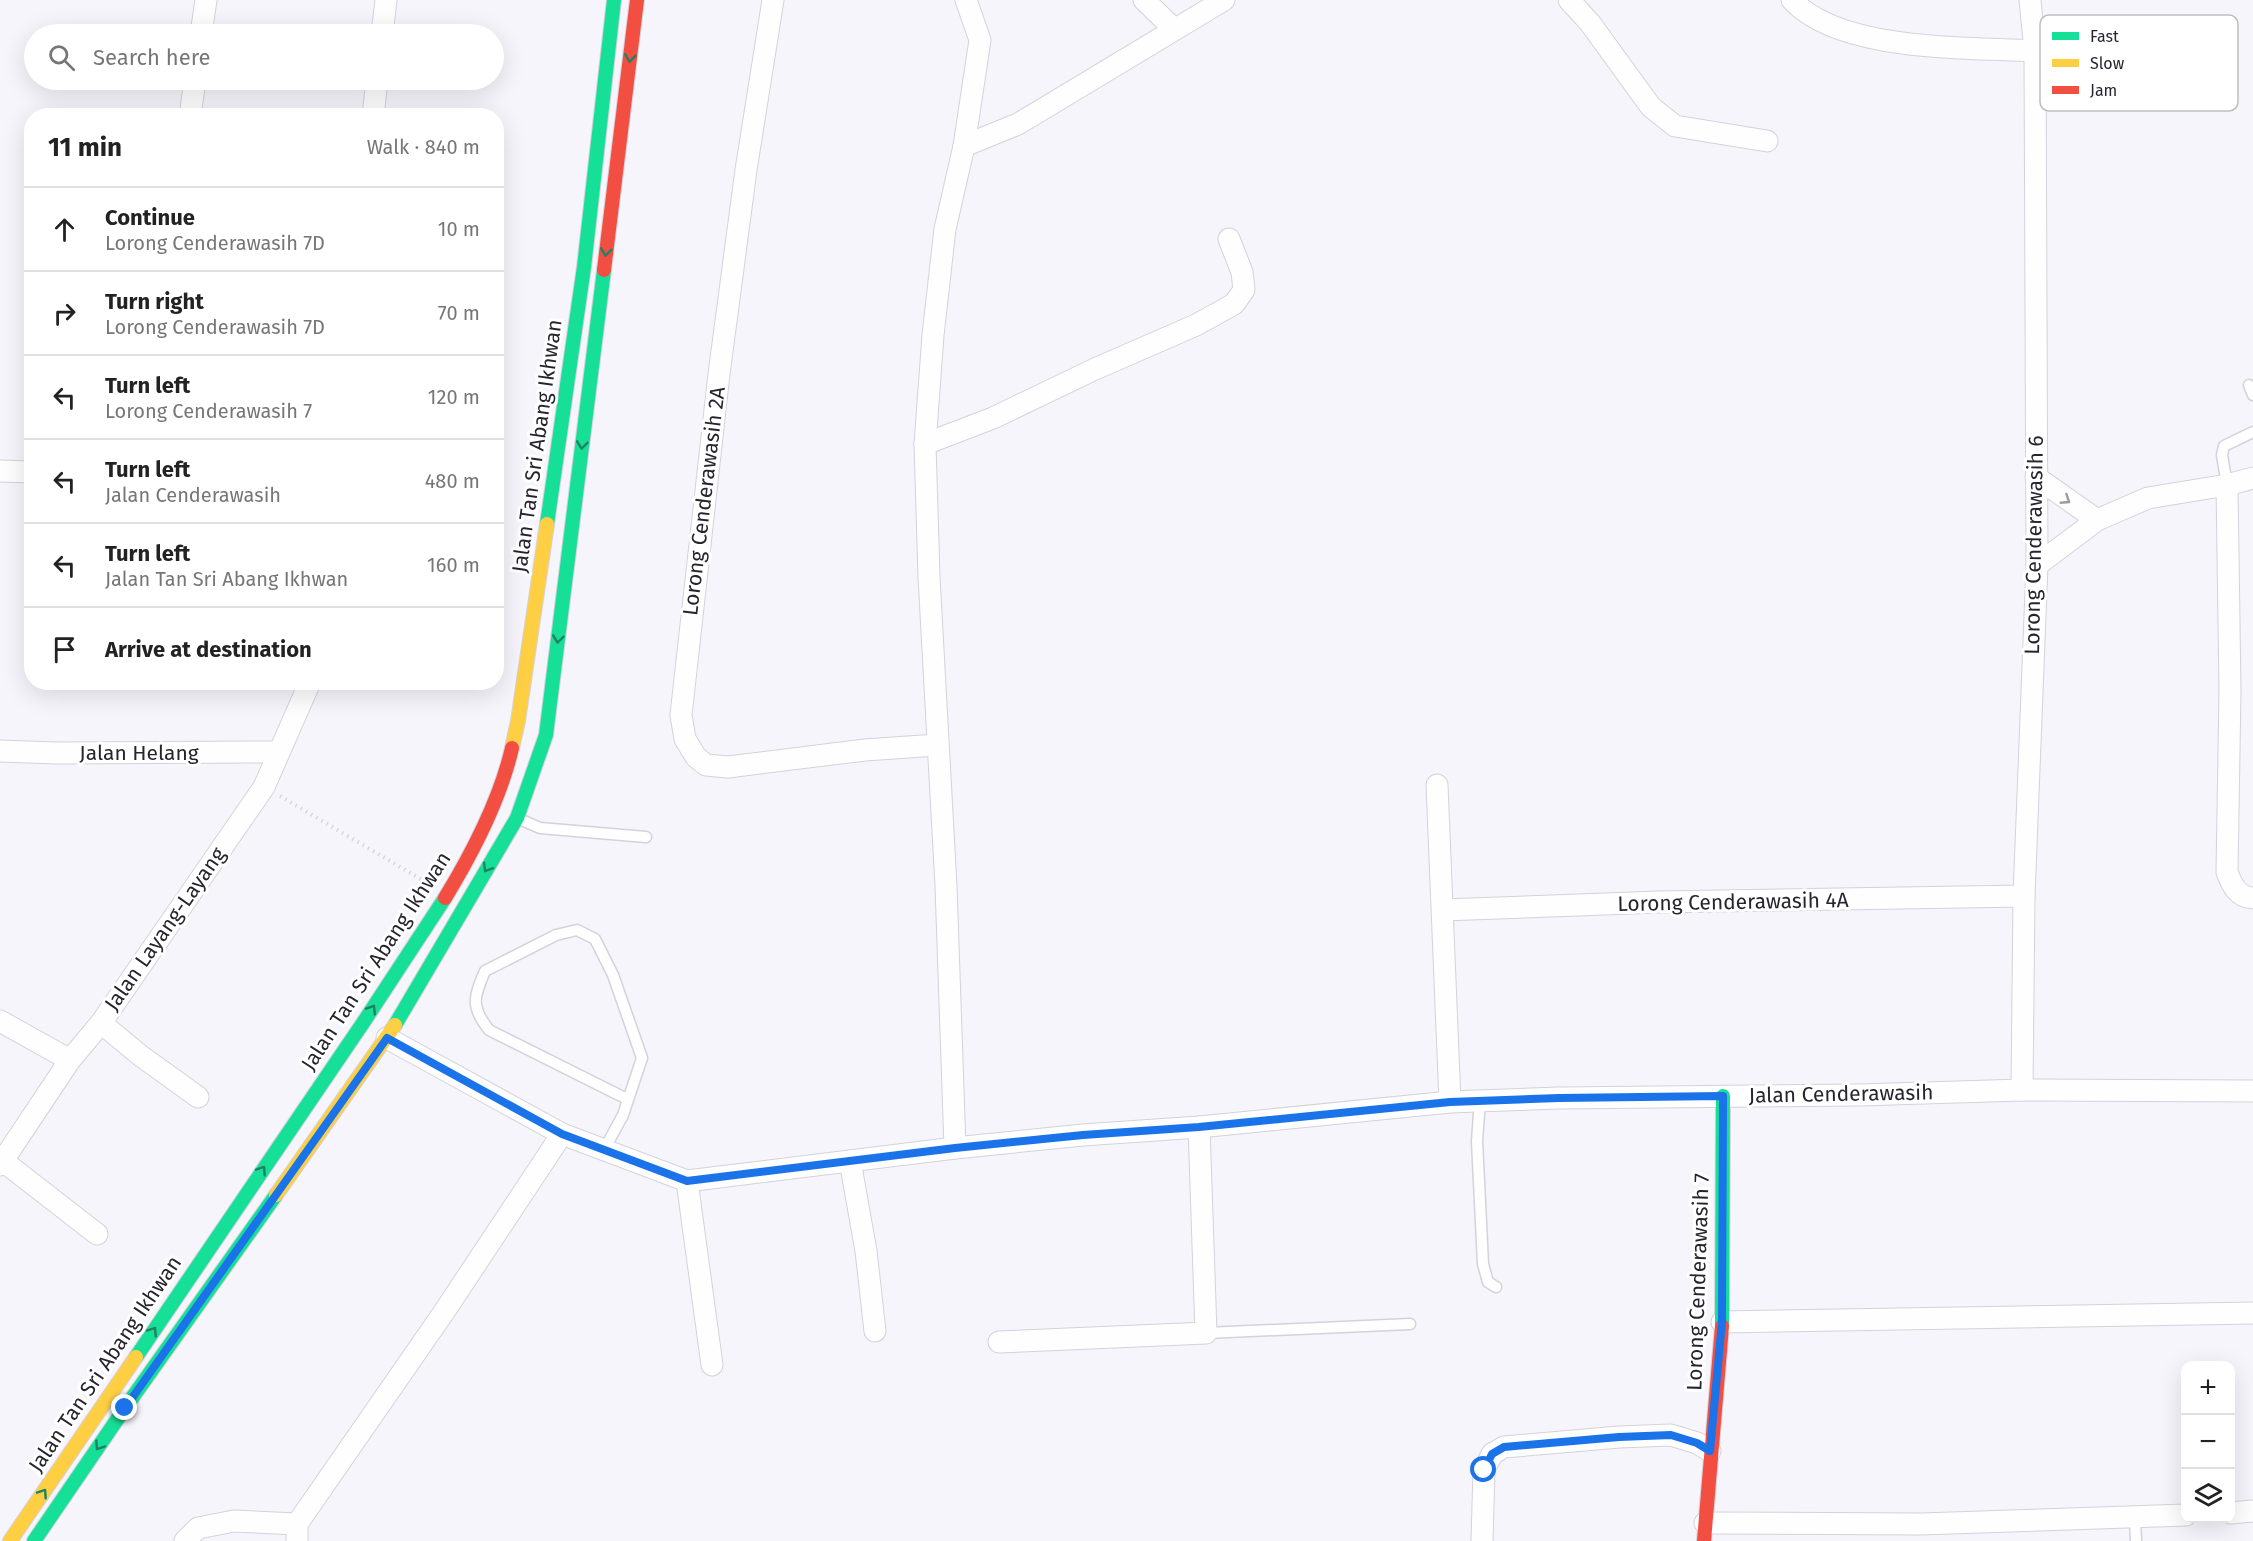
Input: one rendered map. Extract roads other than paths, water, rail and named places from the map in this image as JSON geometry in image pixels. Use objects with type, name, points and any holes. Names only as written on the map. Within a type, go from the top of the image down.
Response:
[{"type":"street","points":[[202,24],[206,0]]},
{"type":"street","points":[[383,24],[386,0]]},
{"type":"street","name":"Jalan Tan Sri Abang Ikhwan","points":[[10,1541],[447,895],[484,826],[508,766],[518,721],[584,267],[614,0]]},
{"type":"street","name":"Jalan Tan Sri Abang Ikhwan","points":[[34,1541],[125,1408],[387,1038],[517,818],[546,735],[637,0]]},
{"type":"street","name":"Lorong Cenderawasih 2A","points":[[773,0],[746,170],[712,432],[685,664],[681,715],[685,739],[696,758],[706,765],[728,767],[865,750],[937,745]]},
{"type":"street","points":[[955,1148],[926,444],[933,335],[945,229],[963,146],[980,40],[966,0]]},
{"type":"street","points":[[1144,0],[1174,29]]},
{"type":"street","points":[[963,146],[1018,124],[1224,0]]},
{"type":"street","points":[[1569,0],[1590,23],[1651,107],[1675,126],[1767,141]]},
{"type":"street","points":[[1792,0],[1801,10],[1834,27],[1887,42],[2035,51]]},
{"type":"street","name":"Lorong Cenderawasih 6","points":[[2022,1090],[2024,896],[2037,565],[2035,51],[2030,0]]},
{"type":"street","points":[[191,108],[194,90]]},
{"type":"street","points":[[374,108],[376,90]]},
{"type":"street","points":[[926,444],[993,418],[1095,369],[1196,325],[1234,304],[1244,290],[1242,272],[1229,239]]},
{"type":"street","points":[[0,471],[24,472]]},
{"type":"street","points":[[2037,477],[2097,520]]},
{"type":"street","points":[[2037,565],[2097,520],[2148,498],[2227,485],[2253,477]]},
{"type":"street","points":[[2227,485],[2230,691],[2227,872],[2233,889],[2253,898]]},
{"type":"street","name":"Jalan Layang-Layang","points":[[1,1163],[70,1060],[100,1023],[264,787],[306,690]]},
{"type":"street","name":"Jalan Helang","points":[[0,751],[278,752]]},
{"type":"street","points":[[1437,785],[1450,1102]]},
{"type":"street","name":"Lorong Cenderawasih 4A","points":[[1443,910],[1637,903],[2024,896]]},
{"type":"street","points":[[0,1021],[70,1060]]},
{"type":"street","points":[[100,1023],[198,1097]]},
{"type":"street","name":"Jalan Cenderawasih","points":[[387,1038],[562,1134],[687,1181],[955,1148],[1480,1100],[1858,1095],[2022,1090],[2253,1091]]},
{"type":"street","name":"Lorong Cenderawasih 7","points":[[1704,1532],[1722,1322],[1723,1096]]},
{"type":"street","points":[[999,1342],[1206,1333],[1199,1127]]},
{"type":"street","points":[[185,1541],[198,1528],[234,1521],[297,1533],[562,1134]]},
{"type":"street","points":[[850,1161],[866,1251],[875,1331]]},
{"type":"street","points":[[1,1163],[97,1234]]},
{"type":"street","points":[[687,1181],[712,1365]]},
{"type":"street","points":[[1722,1322],[2253,1313]]},
{"type":"street","points":[[1482,1541],[1484,1470],[1492,1454],[1504,1447],[1671,1435],[1697,1443],[1710,1451]]},
{"type":"street","points":[[2235,1513],[2253,1511]]},
{"type":"street","points":[[1704,1532],[1921,1532],[2181,1515]]},
{"type":"lane","points":[[2227,485],[2222,454],[2224,446],[2253,432]]},
{"type":"lane","points":[[517,818],[540,828],[646,837]]},
{"type":"lane","points":[[604,1150],[623,1115],[642,1058],[614,975],[595,939],[577,930],[556,934],[485,971],[476,993],[477,1015],[489,1030],[627,1099]]},
{"type":"lane","points":[[1480,1100],[1477,1141],[1484,1264],[1488,1282],[1496,1287]]},
{"type":"lane","points":[[1206,1333],[1410,1324]]},
{"type":"lane","points":[[2134,1518],[2136,1541]]}]
